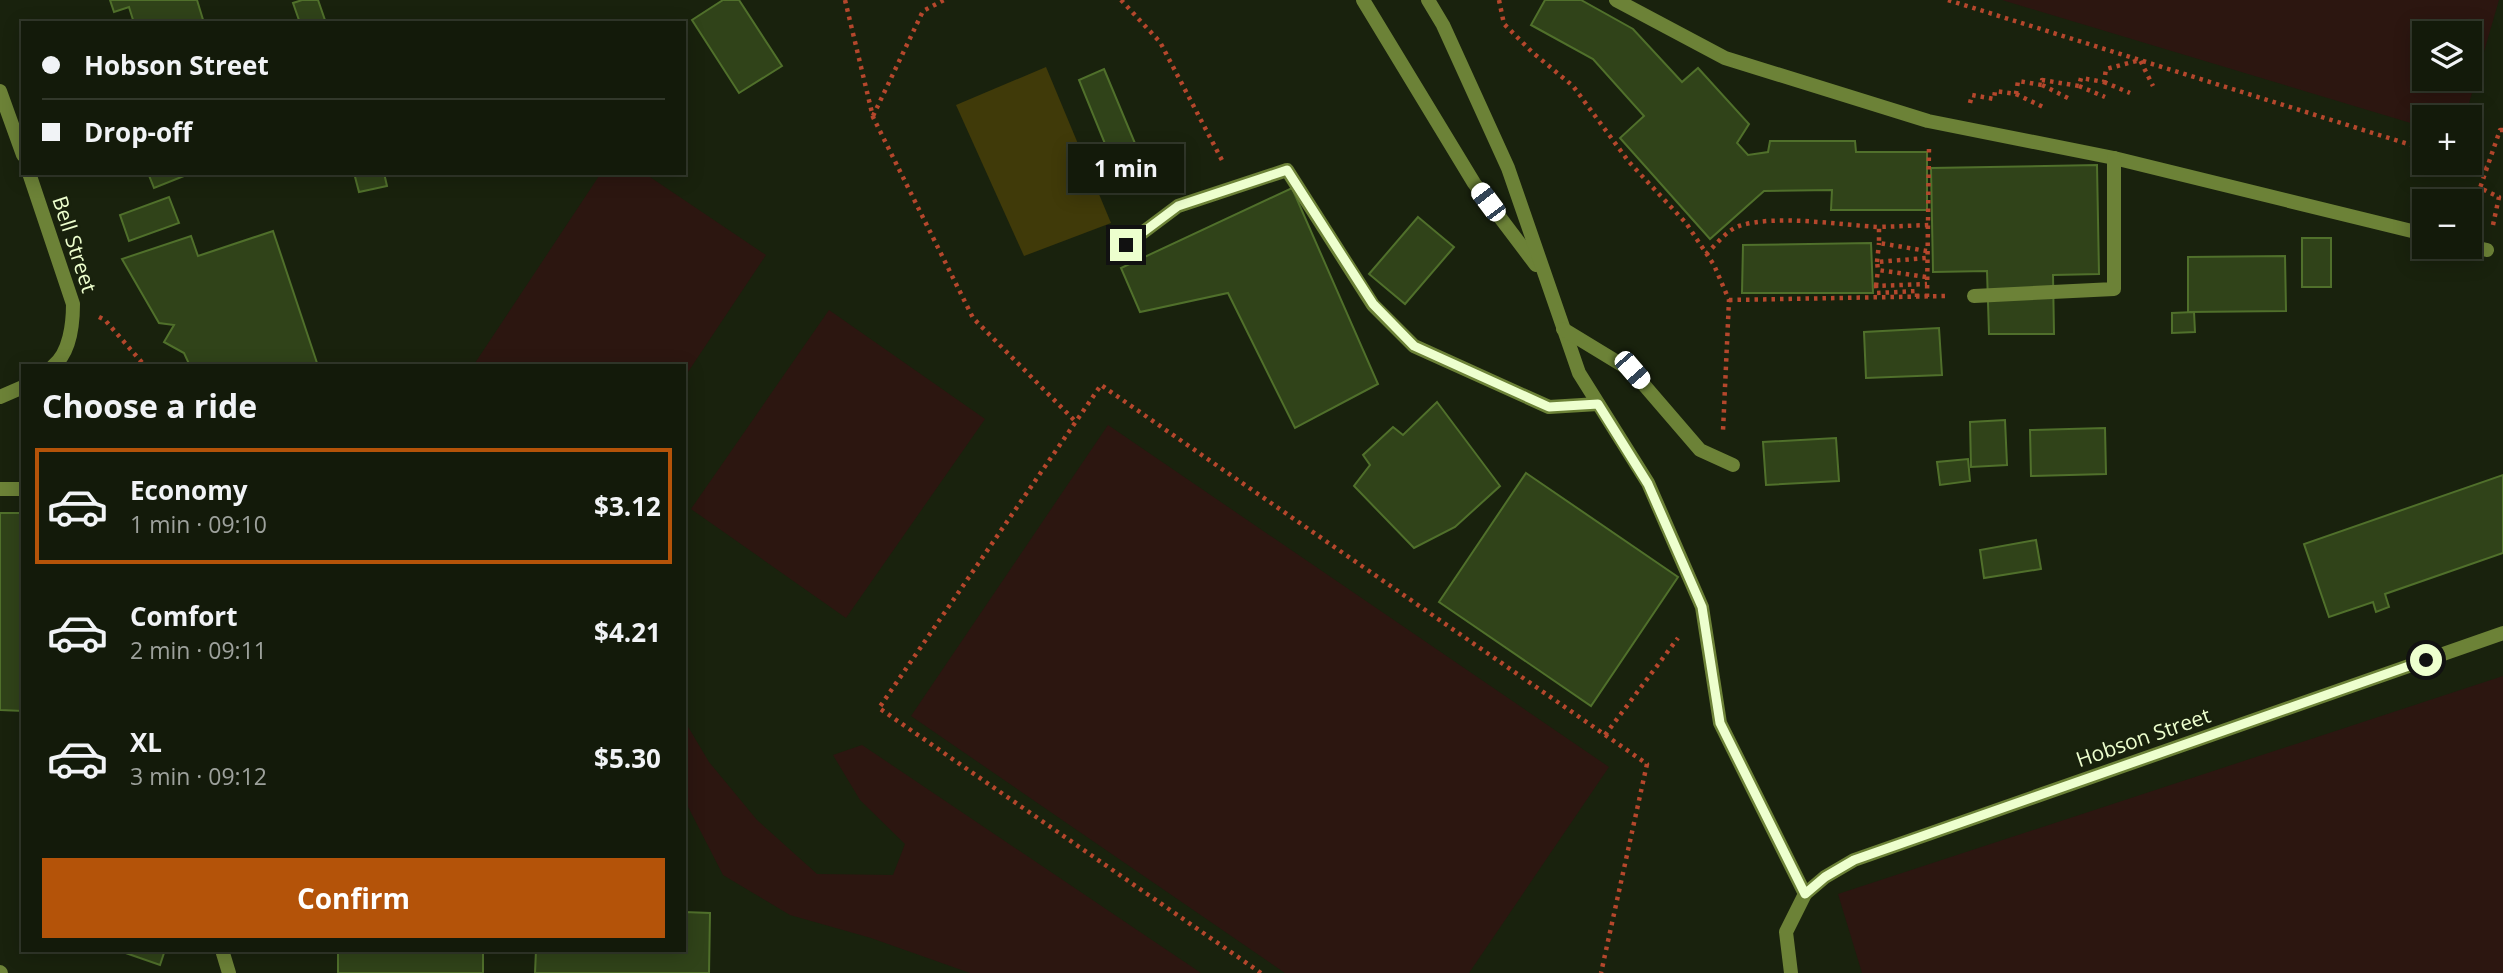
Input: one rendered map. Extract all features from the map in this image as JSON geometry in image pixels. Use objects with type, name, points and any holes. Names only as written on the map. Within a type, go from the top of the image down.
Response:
[{"type":"street","points":[[1363,0],[1474,183],[1545,277]]},
{"type":"street","points":[[1428,0],[1443,25],[1508,168],[1578,373],[1648,484],[1702,607],[1720,723],[1805,894],[1786,932],[1791,973]]},
{"type":"street","points":[[1616,0],[1725,58],[1928,121],[2114,158],[2412,231]]},
{"type":"street","points":[[0,91],[21,149]]},
{"type":"street","points":[[1974,296],[2114,289],[2114,158]]},
{"type":"street","points":[[1126,245],[1178,206],[1287,170],[1373,304],[1414,346],[1549,407],[1598,404]]},
{"type":"street","name":"Bell Street","points":[[30,175],[73,304],[72,326],[56,364]]},
{"type":"street","points":[[2482,249],[2487,250]]},
{"type":"street","points":[[1563,329],[1632,370],[1700,450],[1728,462]]},
{"type":"street","points":[[0,397],[21,388]]},
{"type":"street","points":[[0,489],[21,489]]},
{"type":"street","name":"Hobson Street","points":[[1805,894],[1825,877],[1854,860],[2503,633]]},
{"type":"street","points":[[223,952],[229,973]]},
{"type":"path","points":[[845,0],[873,117],[973,318],[1076,422]]},
{"type":"path","points":[[873,117],[923,11],[944,0]]},
{"type":"path","points":[[1121,0],[1160,42],[1236,187]]},
{"type":"path","points":[[1499,0],[1504,24],[1532,52],[1573,86],[1629,162],[1686,223],[1714,265],[1728,300],[1728,462]]},
{"type":"path","points":[[1948,0],[2412,145]]},
{"type":"path","points":[[2104,82],[2106,69],[2140,60]]},
{"type":"path","points":[[2140,60],[2153,86]]},
{"type":"path","points":[[2079,86],[2081,78],[2104,82],[2130,93]]},
{"type":"path","points":[[2042,85],[2042,80],[2079,86],[2105,97]]},
{"type":"path","points":[[2016,94],[2018,81],[2042,85],[2068,99]]},
{"type":"path","points":[[1967,128],[1972,95],[1993,99],[1995,91],[2016,94],[2043,107]]},
{"type":"path","points":[[1927,297],[1928,121]]},
{"type":"path","points":[[2487,250],[2499,197],[2480,188],[2500,130],[2503,130]]},
{"type":"path","points":[[2482,167],[2486,168]]},
{"type":"path","points":[[1706,254],[1736,227],[1762,223],[1879,227],[1929,225]]},
{"type":"path","points":[[1877,295],[1879,227]]},
{"type":"path","points":[[1879,243],[1927,251]]},
{"type":"path","points":[[1877,262],[1926,258]]},
{"type":"path","points":[[1878,270],[1926,281]]},
{"type":"path","points":[[1876,286],[1926,281]]},
{"type":"path","points":[[1728,300],[1877,295],[1974,296]]},
{"type":"path","points":[[73,304],[105,320],[143,364]]},
{"type":"path","points":[[1261,973],[879,708],[1101,386],[1647,764],[1601,973]]},
{"type":"path","points":[[1605,735],[1702,607]]},
{"type":"shaded area","points":[[2002,0],[2499,0],[2482,58],[2482,21],[2412,21],[2412,91],[2473,91],[2468,105],[2412,105],[2412,123]]},
{"type":"shaded area","points":[[1046,67],[1111,223],[1024,256],[956,105]]},
{"type":"shaded area","points":[[600,175],[647,175],[766,255],[686,375],[686,364],[475,363]]},
{"type":"shaded area","points":[[829,310],[985,419],[846,618],[691,509]]},
{"type":"shaded area","points":[[1108,425],[1609,767],[1469,973],[1285,973],[911,716]]},
{"type":"shaded area","points":[[2503,676],[2503,973],[1862,973],[1838,894]]},
{"type":"shaded area","points":[[686,723],[709,762],[757,820],[817,874],[893,875],[905,844],[860,800],[833,755],[862,745],[1201,973],[970,973],[871,938],[790,915],[723,875],[686,803]]},
{"type":"building","points":[[110,0],[197,0],[203,21],[133,21],[129,7],[114,12]]},
{"type":"building","points":[[318,0],[325,21],[299,21],[293,3]]},
{"type":"building","points":[[723,0],[739,0],[782,66],[739,93],[692,20]]},
{"type":"building","points":[[1545,0],[1581,0],[1633,29],[1682,82],[1698,68],[1749,124],[1737,143],[1748,155],[1768,152],[1770,141],[1855,141],[1856,152],[1927,152],[1927,210],[1831,210],[1832,190],[1764,191],[1710,239],[1620,138],[1644,116],[1593,59],[1531,25]]},
{"type":"building","points":[[1104,69],[1149,177],[1123,188],[1079,80]]},
{"type":"building","points":[[2097,165],[2099,274],[2053,275],[2054,334],[1989,334],[1987,271],[1933,272],[1931,168]]},
{"type":"building","points":[[149,175],[184,176],[154,188]]},
{"type":"building","points":[[355,175],[384,175],[387,186],[359,192]]},
{"type":"building","points":[[1292,188],[1378,384],[1295,428],[1228,293],[1140,312],[1121,268]]},
{"type":"building","points":[[169,197],[179,223],[129,241],[120,215]]},
{"type":"building","points":[[1418,217],[1454,247],[1405,304],[1369,274]]},
{"type":"building","points":[[273,231],[317,364],[189,364],[184,353],[164,342],[174,325],[159,323],[122,259],[191,236],[198,256]]},
{"type":"building","points":[[2302,238],[2331,238],[2331,287],[2302,287]]},
{"type":"building","points":[[1871,243],[1873,293],[1742,293],[1743,245]]},
{"type":"building","points":[[2285,256],[2286,311],[2188,312],[2188,257]]},
{"type":"building","points":[[2194,312],[2195,332],[2172,333],[2172,313]]},
{"type":"building","points":[[1939,328],[1942,375],[1866,378],[1864,332]]},
{"type":"building","points":[[1437,402],[1500,486],[1455,527],[1414,548],[1354,486],[1370,465],[1363,455],[1393,427],[1403,435]]},
{"type":"building","points":[[2005,420],[2007,465],[1971,467],[1970,422]]},
{"type":"building","points":[[2105,428],[2106,474],[2031,476],[2030,430]]},
{"type":"building","points":[[1836,438],[1839,481],[1766,485],[1763,442]]},
{"type":"building","points":[[1968,459],[1970,481],[1940,485],[1937,462]]},
{"type":"building","points":[[1526,473],[1678,577],[1591,706],[1439,602]]},
{"type":"building","points":[[2503,475],[2503,553],[2385,594],[2389,607],[2376,612],[2373,602],[2329,617],[2304,544]]},
{"type":"building","points":[[0,513],[21,513],[21,711],[0,710]]},
{"type":"building","points":[[2036,540],[2041,569],[1984,578],[1980,550]]},
{"type":"building","points":[[686,912],[710,913],[709,973],[535,973],[536,952],[686,952]]},
{"type":"building","points":[[123,952],[164,952],[160,965]]},
{"type":"building","points":[[338,952],[483,952],[483,973],[338,973]]},
{"type":"route","points":[[1126,245],[1178,206],[1287,170],[1373,304],[1414,346],[1549,407],[1598,404],[1648,484],[1702,607],[1720,723],[1805,894],[1825,877],[1854,860],[2426,660]]}]
